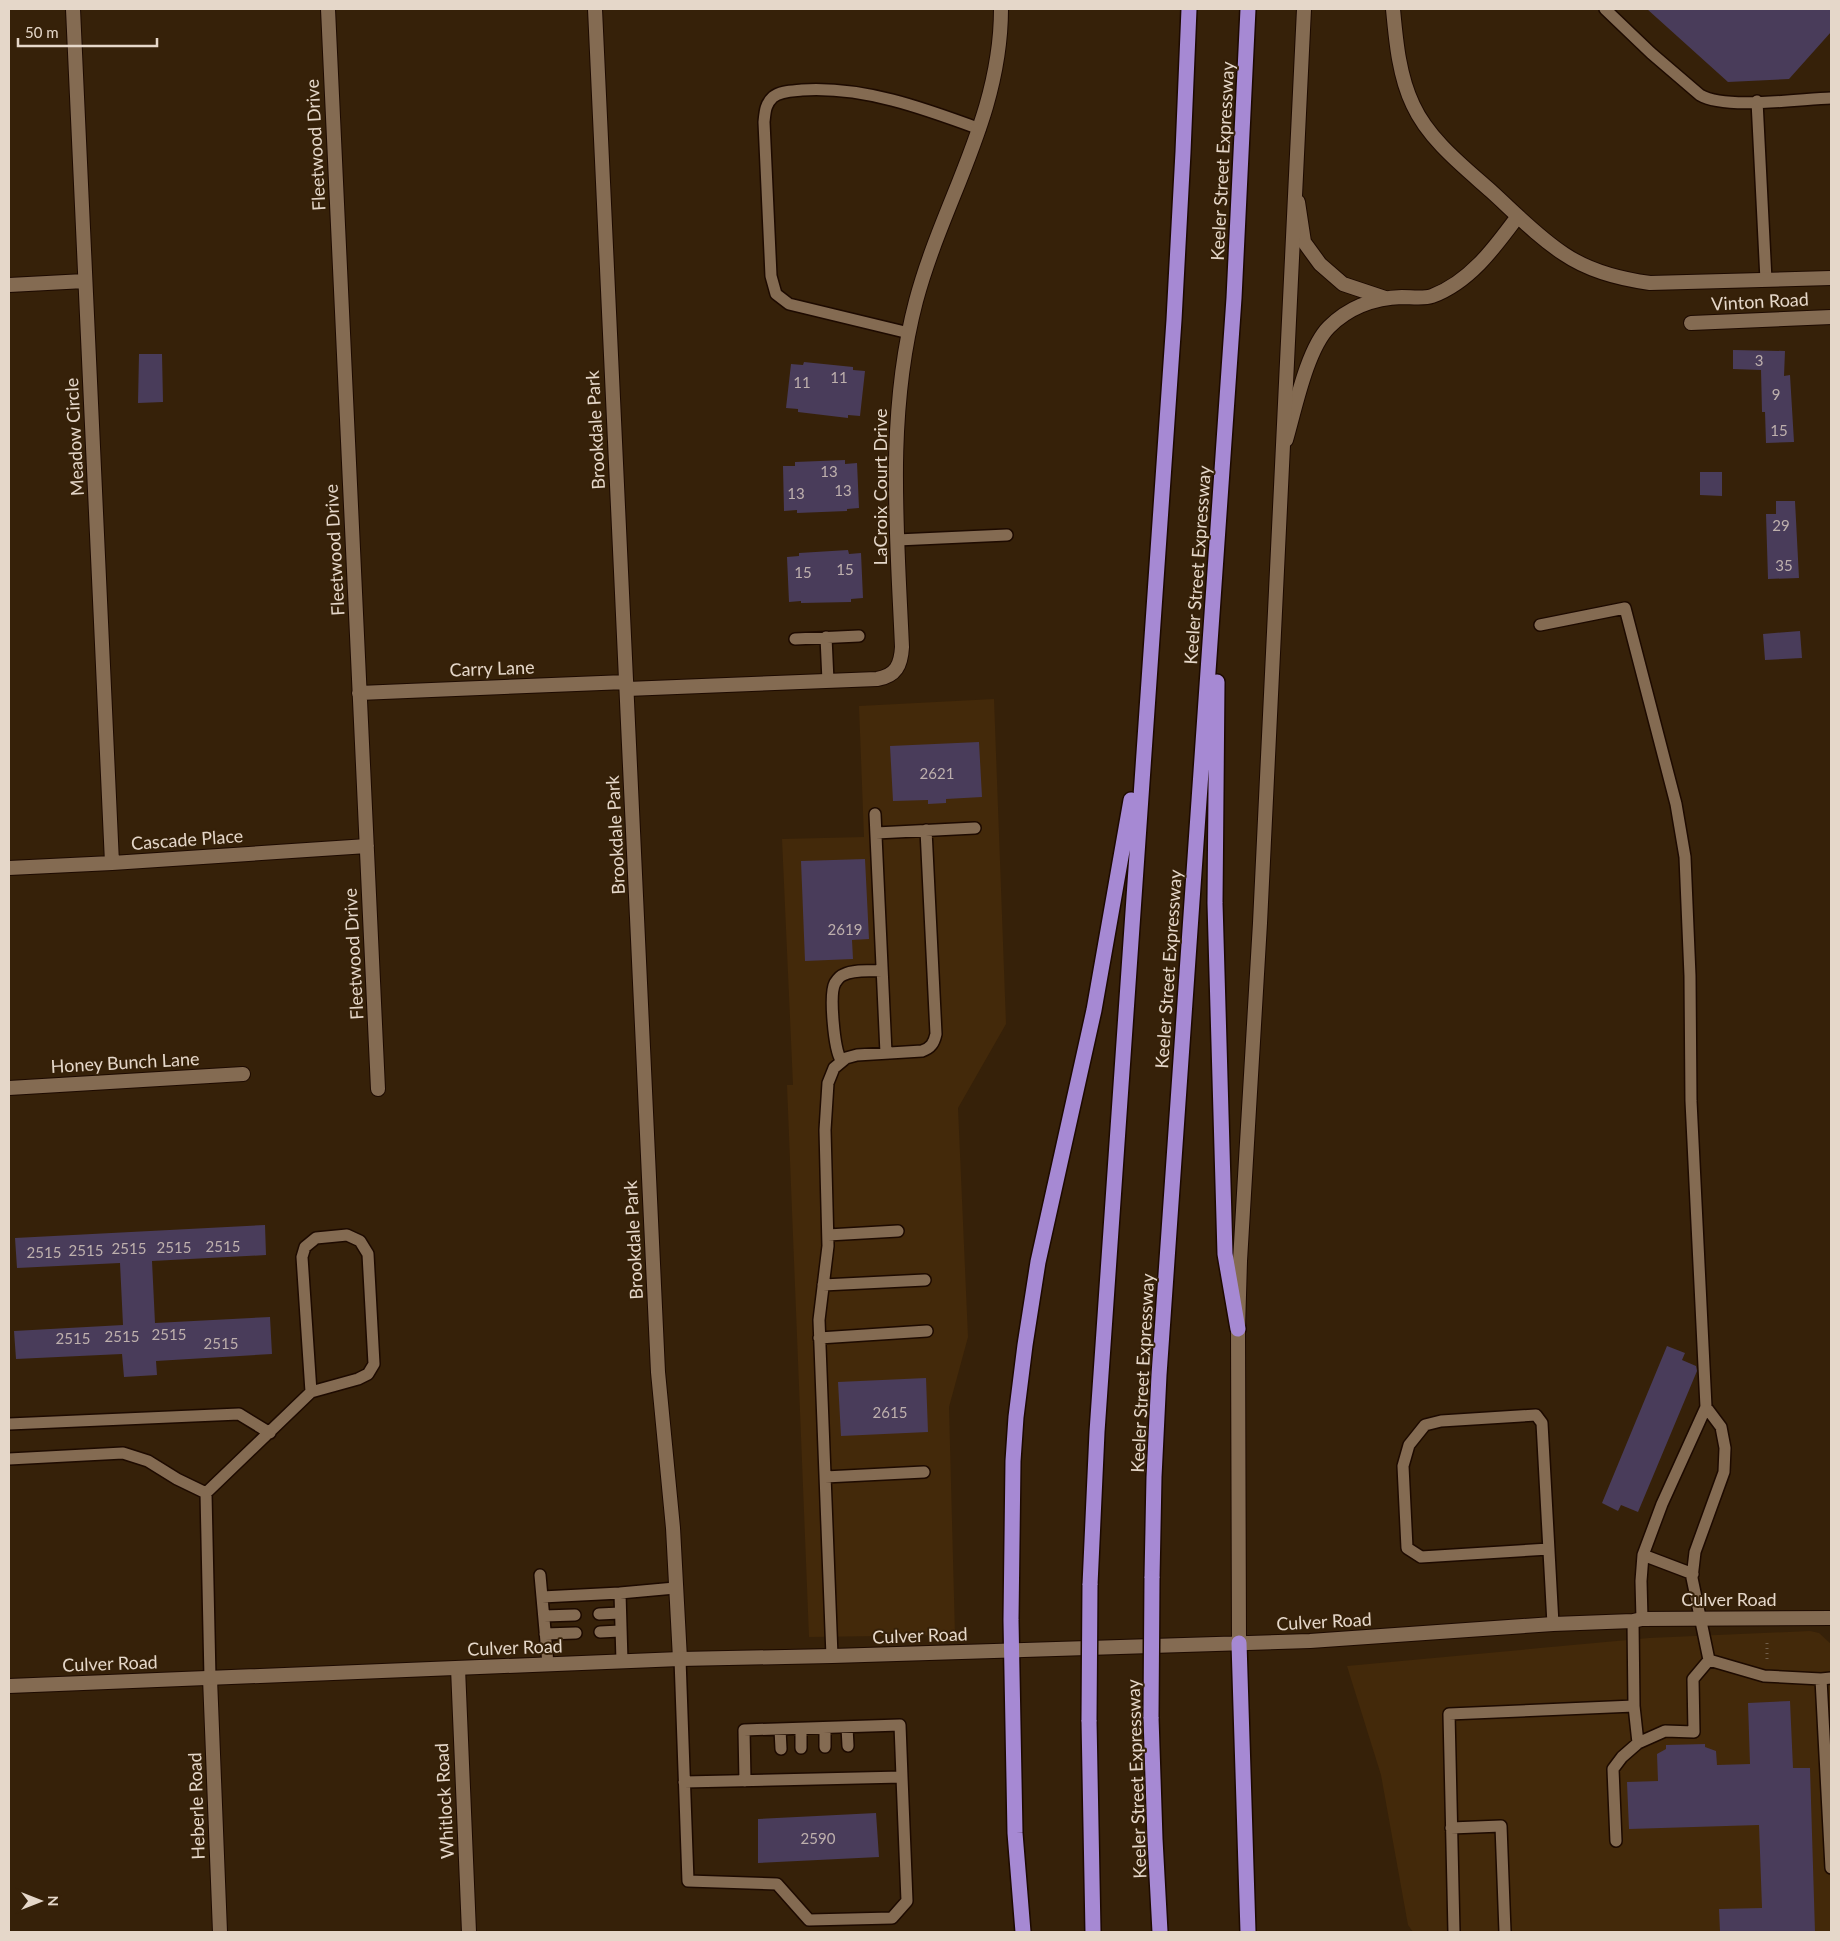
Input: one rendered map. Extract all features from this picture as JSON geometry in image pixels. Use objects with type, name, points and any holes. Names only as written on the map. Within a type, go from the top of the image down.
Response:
[{"type":"highway","points":[[1093,1932],[1089,1720],[1090,1585],[1097,1432],[1177,270],[1189,9]]},
{"type":"highway","name":"Keeler Street Expressway","points":[[1160,1932],[1154,1830],[1152,1717],[1154,1477],[1161,1346],[1239,231],[1248,9]]},
{"type":"highway","points":[[1218,534],[1216,934],[1225,1254],[1238,1329]]},
{"type":"highway","points":[[1023,1932],[1015,1833],[1011,1651],[1010,1560],[1013,1452],[1025,1345],[1045,1226],[1094,1010],[1127,826],[1148,691]]},
{"type":"highway","points":[[1239,1643],[1248,1932]]},
{"type":"street","name":"Meadow Circle","points":[[73,9],[112,863]]},
{"type":"street","name":"Fleetwood Drive","points":[[328,9],[378,1089]]},
{"type":"street","name":"Brookdale Park","points":[[594,9],[658,1372],[673,1528],[680,1659]]},
{"type":"street","name":"LaCroix Court Drive","points":[[828,681],[883,678],[894,672],[900,662],[902,647],[895,494],[897,420],[901,377],[921,284],[938,232],[980,129],[997,61],[1001,9]]},
{"type":"street","points":[[1239,1643],[1238,1329],[1243,1193],[1260,923],[1304,9]]},
{"type":"street","points":[[1394,9],[1401,70],[1413,106],[1437,142],[1518,216],[1564,254],[1597,271],[1627,280],[1662,284],[1831,278]]},
{"type":"street","points":[[1295,180],[1304,242],[1320,264],[1343,284],[1385,298]]},
{"type":"street","points":[[1283,451],[1312,354],[1328,328],[1353,308],[1385,298],[1431,296],[1456,283],[1483,261],[1518,216]]},
{"type":"street","points":[[9,285],[85,281]]},
{"type":"street","name":"Vinton Road","points":[[1691,323],[1831,317]]},
{"type":"street","name":"Carry Lane","points":[[359,693],[828,681]]},
{"type":"street","name":"Cascade Place","points":[[9,868],[367,846]]},
{"type":"street","name":"Honey Bunch Lane","points":[[9,1088],[243,1074]]},
{"type":"street","name":"Culver Road","points":[[9,1686],[622,1661],[1011,1651],[1356,1639],[1553,1624],[1700,1617],[1831,1618]]},
{"type":"street","name":"Whitlock Road","points":[[458,1668],[469,1932]]},
{"type":"street","name":"Heberle Road","points":[[210,1678],[220,1932]]},
{"type":"lane","points":[[1605,9],[1651,53],[1708,100],[1724,102],[1831,98]]},
{"type":"lane","points":[[909,333],[796,306],[784,301],[776,294],[772,283],[770,267],[764,122],[768,103],[775,96],[788,92],[819,89],[843,91],[900,102],[980,129]]},
{"type":"lane","points":[[1757,101],[1766,280]]},
{"type":"lane","points":[[898,540],[1007,535]]},
{"type":"lane","points":[[1540,626],[1625,608],[1676,804],[1685,856],[1690,976],[1691,1101],[1706,1407],[1662,1504],[1643,1555],[1634,1706],[1638,1743]]},
{"type":"lane","points":[[795,639],[859,636]]},
{"type":"lane","points":[[826,637],[828,681]]},
{"type":"lane","points":[[875,814],[886,1053]]},
{"type":"lane","points":[[876,833],[975,828]]},
{"type":"lane","points":[[832,1656],[819,1338],[819,1310],[828,1235],[827,1092],[831,1071],[841,1060],[851,1056],[917,1052],[933,1044],[936,1034],[926,830]]},
{"type":"lane","points":[[841,1060],[836,1050],[835,1038],[832,996],[835,982],[846,973],[882,970]]},
{"type":"lane","points":[[828,1235],[898,1231]]},
{"type":"lane","points":[[210,1678],[206,1494],[311,1392],[358,1379],[368,1374],[374,1364],[368,1254],[360,1241],[347,1235],[316,1238],[305,1247],[302,1257],[311,1392]]},
{"type":"lane","points":[[823,1285],[926,1280]]},
{"type":"lane","points":[[819,1338],[927,1331]]},
{"type":"lane","points":[[1706,1407],[1721,1427],[1725,1448],[1724,1472],[1695,1552],[1693,1574],[1709,1660]]},
{"type":"lane","points":[[9,1424],[239,1414],[270,1433]]},
{"type":"lane","points":[[1549,1549],[1420,1556],[1407,1548],[1403,1466],[1409,1445],[1425,1426],[1440,1420],[1536,1415],[1542,1422],[1549,1549],[1553,1624]]},
{"type":"lane","points":[[9,1459],[123,1453],[148,1461],[206,1494]]},
{"type":"lane","points":[[826,1477],[924,1472]]},
{"type":"lane","points":[[1643,1555],[1693,1574]]},
{"type":"lane","points":[[540,1575],[548,1664]]},
{"type":"lane","points":[[542,1597],[675,1588]]},
{"type":"lane","points":[[620,1593],[622,1661]]},
{"type":"lane","points":[[599,1614],[620,1613]]},
{"type":"lane","points":[[544,1616],[574,1615]]},
{"type":"lane","points":[[600,1632],[620,1631]]},
{"type":"lane","points":[[545,1634],[576,1633]]},
{"type":"lane","points":[[680,1659],[688,1881],[777,1884],[808,1920],[892,1918],[907,1901],[900,1725],[744,1730],[745,1781]]},
{"type":"lane","points":[[1709,1660],[1764,1676],[1826,1678],[1831,1868]]},
{"type":"lane","points":[[1616,1841],[1613,1769],[1622,1757],[1638,1743],[1665,1731],[1694,1732],[1693,1679],[1709,1660]]},
{"type":"lane","points":[[1454,1932],[1448,1714],[1634,1706]]},
{"type":"lane","points":[[847,1727],[848,1746]]},
{"type":"lane","points":[[825,1728],[826,1747]]},
{"type":"lane","points":[[780,1729],[780,1749]]},
{"type":"lane","points":[[801,1729],[801,1748]]},
{"type":"lane","points":[[826,1767],[827,1779]]},
{"type":"lane","points":[[684,1782],[745,1781],[781,1775],[802,1774],[827,1779],[849,1773],[902,1777]]},
{"type":"lane","points":[[1451,1828],[1502,1826],[1506,1932]]},
{"type":"shaded area","points":[[994,699],[1006,1024],[958,1108],[968,1337],[949,1407],[955,1635],[809,1637],[787,1085],[793,1085],[782,839],[864,837],[859,706]]},
{"type":"shaded area","points":[[1810,1631],[1819,1633],[1831,1644],[1831,1932],[1413,1932],[1408,1925],[1381,1775],[1347,1666],[1649,1638]]},
{"type":"building","points":[[1647,9],[1831,9],[1831,32],[1789,79],[1728,82]]},
{"type":"building","points":[[1733,350],[1785,351],[1784,376],[1790,375],[1794,442],[1766,443],[1765,412],[1762,412],[1761,370],[1733,369]]},
{"type":"building","points":[[139,354],[162,354],[163,402],[138,403]]},
{"type":"building","points":[[804,362],[853,367],[853,370],[865,371],[860,416],[848,415],[848,418],[798,412],[798,409],[786,408],[791,364],[803,365]]},
{"type":"building","points":[[845,460],[845,464],[857,463],[859,508],[847,509],[847,511],[797,513],[797,510],[784,511],[783,466],[795,466],[795,462]]},
{"type":"building","points":[[1700,472],[1722,472],[1722,496],[1700,495]]},
{"type":"building","points":[[1776,501],[1795,501],[1799,578],[1768,579],[1766,514],[1776,514]]},
{"type":"building","points":[[848,550],[849,554],[861,553],[863,598],[851,599],[851,602],[789,602],[787,557],[799,556],[799,553]]},
{"type":"building","points":[[1800,631],[1802,658],[1765,660],[1763,634]]},
{"type":"building","points":[[979,742],[982,797],[946,799],[946,803],[928,804],[928,800],[893,801],[890,746]]},
{"type":"building","points":[[865,859],[869,939],[852,940],[853,959],[805,961],[801,861]]},
{"type":"building","points":[[265,1225],[266,1255],[152,1261],[155,1323],[270,1317],[272,1354],[156,1361],[157,1375],[124,1377],[122,1354],[16,1359],[14,1331],[123,1325],[120,1263],[17,1268],[15,1238]]},
{"type":"building","points":[[1667,1346],[1685,1353],[1682,1360],[1696,1366],[1697,1371],[1638,1512],[1621,1505],[1618,1511],[1602,1503]]},
{"type":"building","points":[[926,1378],[928,1432],[841,1436],[838,1382]]},
{"type":"building","points":[[1790,1701],[1793,1768],[1810,1768],[1815,1932],[1720,1932],[1719,1909],[1762,1908],[1759,1825],[1629,1829],[1627,1782],[1658,1781],[1657,1754],[1666,1749],[1666,1745],[1705,1744],[1705,1747],[1716,1751],[1717,1765],[1750,1764],[1748,1703]]},
{"type":"building","points":[[876,1813],[879,1857],[758,1863],[758,1819]]}]
